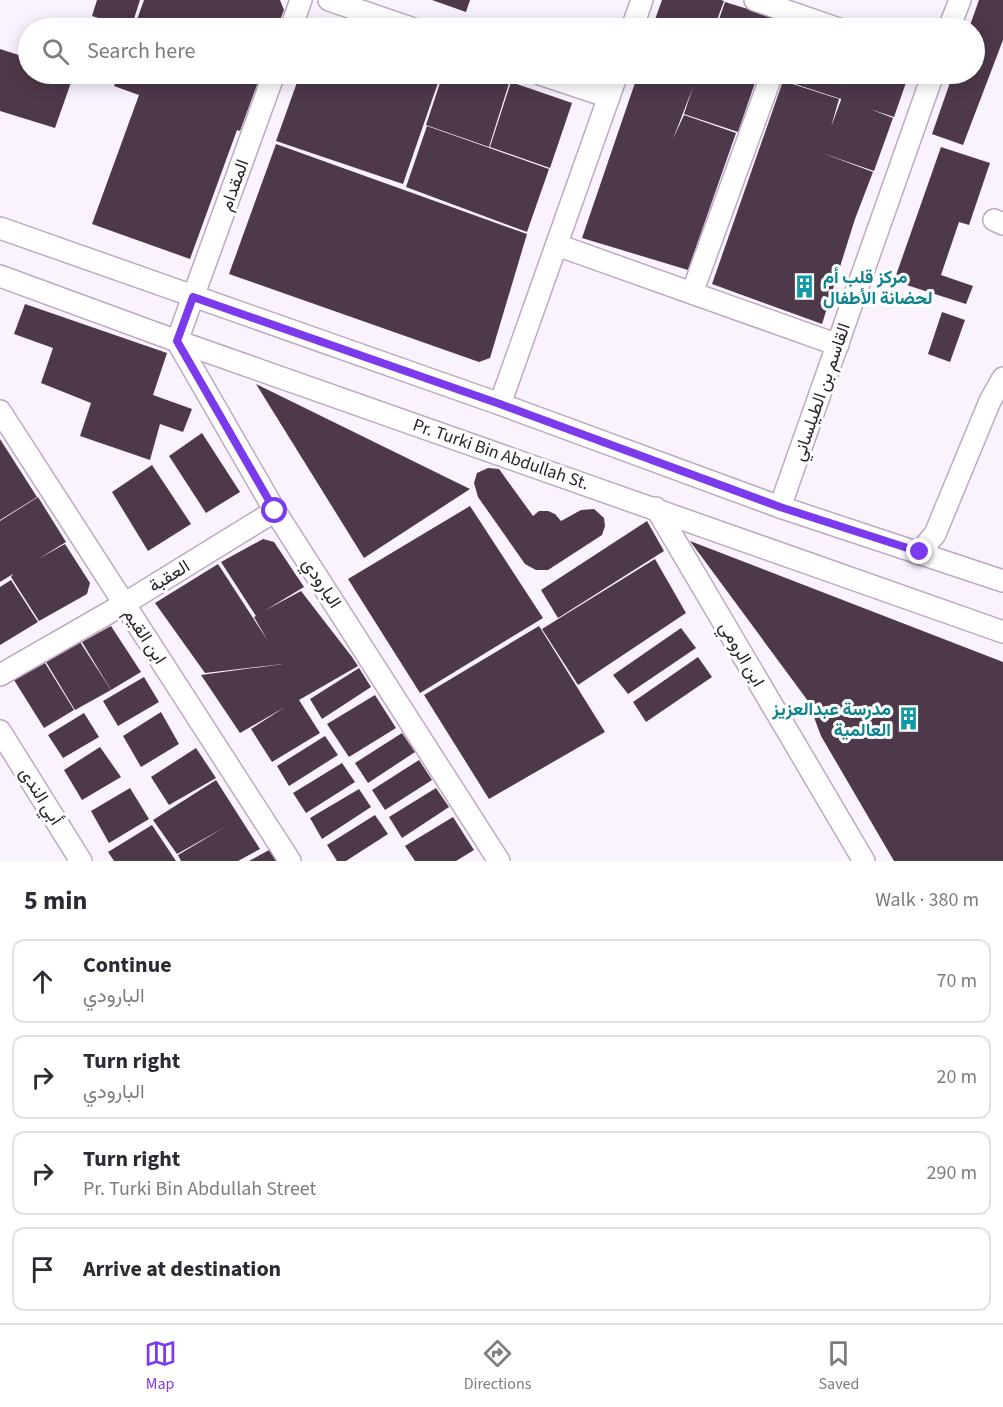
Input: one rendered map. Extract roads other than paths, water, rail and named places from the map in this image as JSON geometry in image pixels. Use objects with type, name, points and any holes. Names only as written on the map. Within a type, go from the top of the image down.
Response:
[{"type":"street","points":[[295,18],[301,0]]},
{"type":"street","points":[[329,0],[382,18]]},
{"type":"street","points":[[636,18],[642,0]]},
{"type":"street","points":[[755,0],[787,18]]},
{"type":"street","points":[[953,18],[960,0]]},
{"type":"street","name":"المقدام","points":[[193,297],[270,84]]},
{"type":"street","points":[[570,84],[609,97]]},
{"type":"street","points":[[500,404],[614,84]]},
{"type":"street","points":[[692,293],[768,84]]},
{"type":"street","name":"القاسم بن الطيلساني","points":[[780,507],[929,84]]},
{"type":"street","points":[[0,228],[500,404],[780,507],[1003,581]]},
{"type":"street","points":[[557,245],[838,345]]},
{"type":"street","name":"Pr. Turki Bin Abdullah St.","points":[[0,276],[177,341],[657,508],[1003,632]]},
{"type":"street","points":[[177,341],[193,297]]},
{"type":"street","name":"البارودي","points":[[177,341],[275,511],[499,861]]},
{"type":"street","points":[[920,552],[935,534],[1000,388]]},
{"type":"street","name":"ابن القيم","points":[[0,411],[290,861]]},
{"type":"street","name":"ابن الرومي","points":[[657,508],[864,861]]},
{"type":"street","name":"العقبة","points":[[0,675],[124,604],[275,511]]},
{"type":"street","name":"أبي الندى","points":[[0,731],[81,861]]},
{"type":"place","name":"مركز قلب أم لحضانة الأطفال","points":[[805,287]]},
{"type":"place","name":"مدرسة عبدالعزيز العالمية","points":[[909,719]]}]
